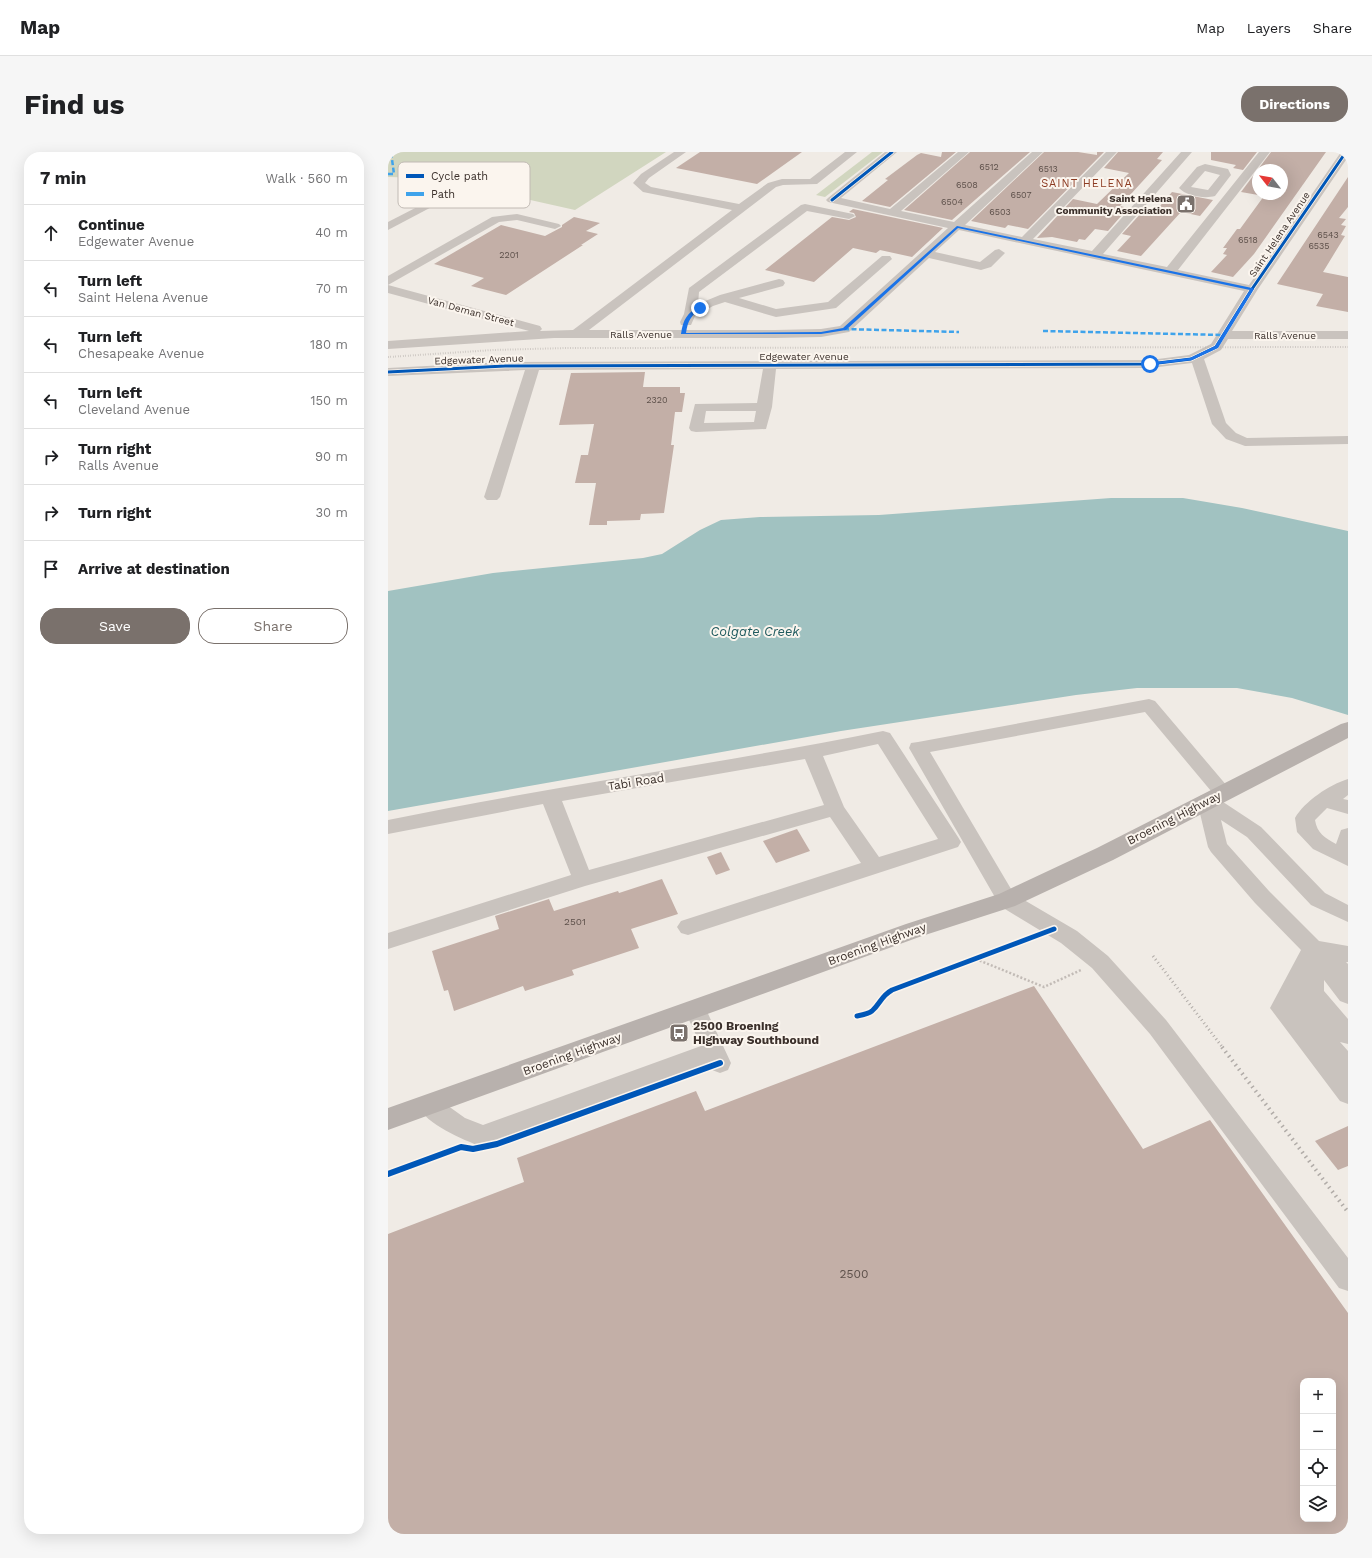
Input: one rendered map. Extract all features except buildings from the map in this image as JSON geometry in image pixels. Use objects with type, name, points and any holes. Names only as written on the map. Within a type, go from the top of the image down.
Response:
[{"type":"main road","name":"Broening Highway","points":[[388,1119],[914,930],[1007,900],[1105,854],[1344,731]]},
{"type":"street","points":[[681,152],[645,176],[639,182],[647,190],[741,208]]},
{"type":"street","points":[[576,334],[741,208],[777,184],[782,182],[813,182],[852,152]]},
{"type":"street","points":[[892,152],[832,200],[1252,289]]},
{"type":"street","points":[[892,213],[964,152]]},
{"type":"street","points":[[927,254],[1038,152]]},
{"type":"street","points":[[1024,241],[1112,152]]},
{"type":"street","points":[[1094,256],[1187,152]]},
{"type":"street","points":[[1170,272],[1265,152]]},
{"type":"street","name":"Saint Helena Avenue","points":[[1216,347],[1252,289],[1346,152]]},
{"type":"street","points":[[1166,175],[1190,180]]},
{"type":"street","points":[[683,334],[685,323],[690,314],[693,291],[805,207],[859,218]]},
{"type":"street","points":[[388,227],[423,208]]},
{"type":"street","points":[[388,281],[496,219],[517,217],[555,226]]},
{"type":"street","points":[[927,254],[981,266],[987,264],[999,253]]},
{"type":"street","name":"Ralls Avenue","points":[[388,344],[462,338],[554,334],[821,333],[844,329],[927,254]]},
{"type":"street","points":[[724,298],[776,313],[832,305],[886,259]]},
{"type":"street","points":[[690,314],[709,303],[779,283]]},
{"type":"street","name":"Van Deman Street","points":[[388,289],[554,334]]},
{"type":"street","name":"Ralls Avenue","points":[[1223,335],[1348,335]]},
{"type":"street","name":"Edgewater Avenue","points":[[388,372],[533,366],[1150,364],[1168,363],[1197,357],[1216,347]]},
{"type":"street","points":[[1197,357],[1219,424],[1231,436],[1245,442],[1348,440]]},
{"type":"street","points":[[765,407],[770,365]]},
{"type":"street","points":[[492,497],[533,366]]},
{"type":"street","points":[[1348,914],[1318,899],[1254,832],[1215,797],[1149,705],[918,748],[1007,900],[1069,937],[1100,962],[1158,1027],[1348,1279]]},
{"type":"street","name":"Tabi Road","points":[[388,827],[550,796],[812,752],[883,737],[951,842],[874,866]]},
{"type":"street","points":[[688,927],[874,866],[835,809],[812,752]]},
{"type":"street","points":[[1348,786],[1325,801],[1305,818],[1307,832],[1320,844],[1348,859]]},
{"type":"street","points":[[550,796],[583,879]]},
{"type":"street","points":[[1215,797],[1218,847],[1262,897],[1313,948],[1348,976]]},
{"type":"street","points":[[1325,801],[1348,807]]},
{"type":"street","points":[[388,942],[583,879],[835,809]]},
{"type":"street","points":[[1348,835],[1346,845],[1348,848]]},
{"type":"street","points":[[1313,948],[1348,953]]},
{"type":"street","points":[[1313,948],[1348,960]]},
{"type":"street","points":[[1313,948],[1348,965]]},
{"type":"street","points":[[1313,948],[1348,995]]},
{"type":"street","points":[[1313,948],[1325,989],[1348,1015]]},
{"type":"street","points":[[1313,948],[1313,994],[1348,1035]]},
{"type":"street","points":[[1313,948],[1301,999],[1348,1055]]},
{"type":"street","points":[[1313,948],[1294,1002],[1348,1068]]},
{"type":"street","points":[[1313,948],[1288,1004],[1348,1081]]},
{"type":"street","points":[[1313,948],[1281,1008],[1348,1094]]},
{"type":"street","points":[[428,1105],[457,1125],[482,1136],[717,1056],[695,1009]]},
{"type":"path","points":[[969,961],[983,956]]},
{"type":"path","points":[[976,959],[1044,987],[1100,962]]},
{"type":"green space","points":[[388,152],[666,152],[575,210],[530,200],[530,162],[398,162],[398,177],[388,177]]},
{"type":"green space","points":[[872,152],[883,152],[825,197],[816,195]]},
{"type":"water","name":"Colgate Creek","points":[[1111,498],[1183,498],[1242,508],[1348,531],[1348,715],[1292,698],[1237,688],[1137,688],[1076,695],[841,731],[388,811],[388,591],[493,573],[643,558],[662,554],[700,530],[721,520],[760,517],[879,515]]},
{"type":"railway","points":[[388,357],[493,350],[567,348],[1348,347]]},
{"type":"railway","points":[[1153,956],[1223,1048]]},
{"type":"railway","points":[[1222,1047],[1348,1212]]},
{"type":"marked path","points":[[388,174],[394,174],[391,152]]},
{"type":"marked path","points":[[844,329],[959,332]]},
{"type":"marked path","points":[[1043,331],[1223,335]]},
{"type":"cycle path","points":[[832,200],[892,152]]},
{"type":"cycle path","points":[[388,372],[505,366],[1150,364],[1191,359],[1216,347],[1252,289],[1346,152]]},
{"type":"cycle path","points":[[857,1016],[871,1012],[878,1005],[884,994],[892,990],[1054,929]]},
{"type":"cycle path","points":[[388,1174],[461,1147],[473,1149],[497,1144],[720,1063]]},
{"type":"place","name":"Saint Helena Community Association","points":[[1186,204]]},
{"type":"place","name":"2500 Broening Highway Southbound","points":[[679,1033]]},
{"type":"district","name":"SAINT HELENA","points":[[1087,183]]},
{"type":"route","points":[[700,308],[690,314],[685,323],[683,334],[821,333],[844,329],[957,227],[1252,289],[1216,347],[1191,359],[1150,364]]}]
